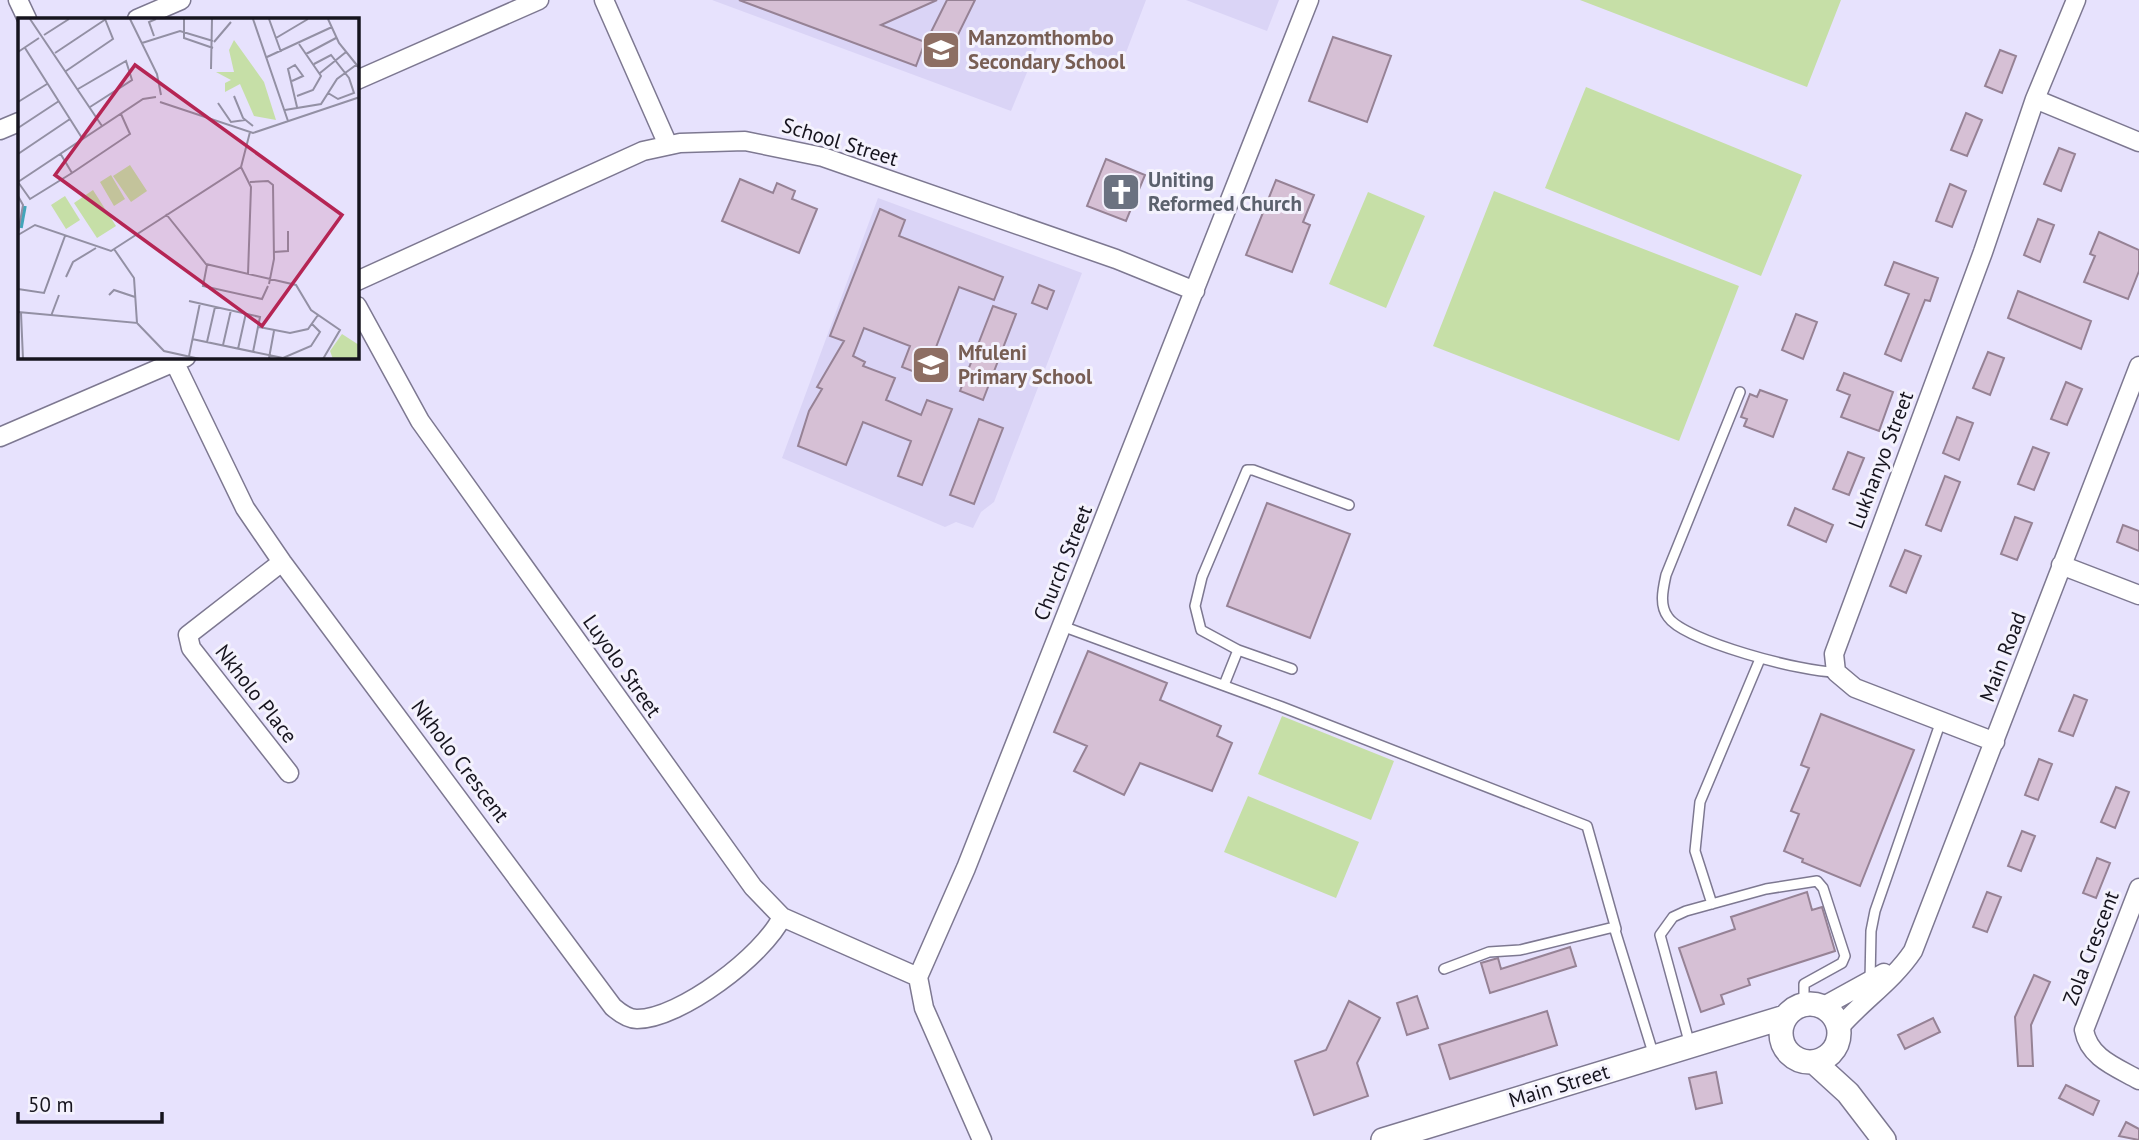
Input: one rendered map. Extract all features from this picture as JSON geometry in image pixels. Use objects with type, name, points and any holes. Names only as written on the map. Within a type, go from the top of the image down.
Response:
[{"type":"street","points":[[18,0],[27,18]]},
{"type":"street","points":[[359,79],[539,0]]},
{"type":"street","points":[[604,0],[668,145]]},
{"type":"street","name":"Church Street","points":[[918,977],[966,868],[1309,0]]},
{"type":"street","name":"Lukhanyo Street","points":[[1836,672],[1837,642],[1983,252],[2035,99],[2076,0]]},
{"type":"street","points":[[138,18],[170,2]]},
{"type":"street","points":[[2035,99],[2139,142]]},
{"type":"street","points":[[0,131],[18,122]]},
{"type":"street","name":"School Street","points":[[359,280],[643,151],[668,145],[745,141],[823,157],[1116,260],[1195,291]]},
{"type":"street","name":"Luyolo Street","points":[[359,310],[420,421],[753,887],[782,918],[918,977]]},
{"type":"street","points":[[0,437],[177,359]]},
{"type":"street","name":"Nkholo Crescent","points":[[177,359],[245,508],[282,562],[619,1012],[638,1019],[666,1014],[687,1002],[765,944],[782,918]]},
{"type":"street","name":"Main Road","points":[[1838,1035],[1859,1005],[1895,976],[1919,938],[2061,565],[2135,388],[2139,366]]},
{"type":"street","name":"Nkholo Place","points":[[282,562],[188,635],[191,648],[289,773]]},
{"type":"street","points":[[2061,565],[2139,596]]},
{"type":"street","points":[[1836,672],[1855,688],[1995,742]]},
{"type":"street","name":"Zola Crescent","points":[[2139,888],[2084,1030],[2090,1048],[2099,1057],[2139,1080]]},
{"type":"street","points":[[1838,1035],[1825,1058],[1814,1062],[1796,1059],[1782,1044],[1781,1025],[1804,1009],[1870,981],[1906,962]]},
{"type":"street","points":[[918,977],[924,1008],[982,1140]]},
{"type":"street","points":[[1804,1009],[1831,1012],[1838,1035],[1848,1093]]},
{"type":"street","name":"Main Street","points":[[1383,1140],[1735,1034],[1804,1009]]},
{"type":"street","name":"Main Street","points":[[1735,1034],[1782,1044]]},
{"type":"street","points":[[1814,1062],[1848,1093],[1877,1138]]},
{"type":"lane","points":[[1740,392],[1666,575],[1663,604],[1668,618],[1686,632],[1796,669],[1836,672]]},
{"type":"lane","points":[[1292,669],[1238,650],[1201,630],[1195,606],[1202,578],[1245,472],[1253,470],[1349,505]]},
{"type":"lane","points":[[1062,626],[1224,685],[1587,826],[1655,1057]]},
{"type":"lane","points":[[1224,685],[1238,650]]},
{"type":"lane","points":[[1712,904],[1695,851],[1700,802],[1760,659]]},
{"type":"lane","points":[[1870,981],[1871,931],[1875,911],[1941,721]]},
{"type":"lane","points":[[1691,1046],[1660,935],[1673,917],[1712,904],[1807,881],[1817,881],[1823,888],[1845,956],[1842,962],[1804,984],[1804,1009]]},
{"type":"lane","points":[[1444,969],[1489,952],[1520,950],[1612,927],[1616,929]]},
{"type":"shaded area","name":"Manzomthombo Secondary School","points":[[712,0],[1146,0],[1122,63],[1042,36],[1011,111]]},
{"type":"shaded area","points":[[1186,0],[1279,0],[1267,31]]},
{"type":"shaded area","name":"Mfuleni Primary School","points":[[878,198],[1082,273],[994,502],[981,512],[973,528],[956,522],[945,527],[782,458]]},
{"type":"green space","points":[[1580,0],[1841,0],[1807,87]]},
{"type":"green space","points":[[1586,87],[1802,175],[1761,276],[1545,188]]},
{"type":"green space","points":[[1494,191],[1739,286],[1679,441],[1433,346]]},
{"type":"green space","points":[[1368,192],[1425,216],[1386,308],[1329,284]]},
{"type":"green space","points":[[1282,716],[1394,761],[1371,820],[1258,774]]},
{"type":"green space","points":[[1248,796],[1359,842],[1336,898],[1224,852]]},
{"type":"building","points":[[739,0],[937,0],[881,25],[925,42],[916,66]]},
{"type":"building","points":[[947,0],[975,0],[946,59],[923,48]]},
{"type":"building","points":[[1333,37],[1391,56],[1367,122],[1309,101]]},
{"type":"building","points":[[2000,50],[2016,56],[2002,93],[1985,86]]},
{"type":"building","points":[[1966,113],[1982,120],[1967,156],[1951,150]]},
{"type":"building","points":[[2059,148],[2075,154],[2061,191],[2044,184]]},
{"type":"building","points":[[1106,159],[1145,175],[1126,221],[1087,206]]},
{"type":"building","points":[[740,179],[773,193],[777,183],[795,191],[792,199],[817,209],[799,253],[722,221]]},
{"type":"building","points":[[1276,180],[1314,195],[1303,222],[1310,225],[1292,272],[1246,255]]},
{"type":"building","points":[[1950,184],[1966,191],[1952,227],[1936,221]]},
{"type":"building","points":[[880,209],[905,220],[899,236],[1003,277],[994,300],[959,287],[925,376],[902,367],[910,346],[864,328],[853,356],[865,362],[863,366],[895,378],[886,400],[921,415],[927,400],[952,409],[922,485],[898,476],[911,441],[863,422],[846,465],[798,446],[809,411],[822,389],[817,387],[844,341],[830,336]]},
{"type":"building","points":[[2038,219],[2054,225],[2040,262],[2024,255]]},
{"type":"building","points":[[2099,232],[2139,250],[2139,271],[2128,299],[2084,282],[2095,256],[2090,254]]},
{"type":"building","points":[[1894,262],[1938,278],[1930,301],[1925,300],[1901,361],[1885,354],[1909,294],[1885,285]]},
{"type":"building","points":[[1039,285],[1054,291],[1047,309],[1032,303]]},
{"type":"building","points":[[2018,291],[2091,321],[2081,349],[2008,318]]},
{"type":"building","points":[[993,306],[1016,314],[983,400],[960,391]]},
{"type":"building","points":[[1796,314],[1817,322],[1803,359],[1782,350]]},
{"type":"building","points":[[1988,352],[2004,358],[1990,395],[1973,388]]},
{"type":"building","points":[[1844,373],[1893,392],[1879,431],[1841,417],[1850,395],[1837,390]]},
{"type":"building","points":[[2066,382],[2082,389],[2067,425],[2051,419]]},
{"type":"building","points":[[1760,390],[1787,400],[1773,437],[1744,426],[1747,419],[1741,417],[1750,394],[1757,397]]},
{"type":"building","points":[[1957,417],[1973,423],[1959,460],[1943,453]]},
{"type":"building","points":[[979,419],[1003,428],[974,504],[950,495]]},
{"type":"building","points":[[2033,447],[2049,453],[2034,490],[2018,484]]},
{"type":"building","points":[[1848,452],[1864,458],[1849,495],[1833,489]]},
{"type":"building","points":[[1945,476],[1960,482],[1941,531],[1926,525]]},
{"type":"building","points":[[1267,503],[1350,534],[1310,638],[1227,606]]},
{"type":"building","points":[[1795,508],[1833,525],[1826,542],[1788,525]]},
{"type":"building","points":[[2015,517],[2032,523],[2017,560],[2001,554]]},
{"type":"building","points":[[2123,525],[2139,531],[2139,551],[2117,542]]},
{"type":"building","points":[[1905,550],[1921,556],[1906,593],[1890,586]]},
{"type":"building","points":[[1088,651],[1167,683],[1160,700],[1221,726],[1217,736],[1232,743],[1212,791],[1140,763],[1124,795],[1074,771],[1087,746],[1054,732]]},
{"type":"building","points":[[2074,695],[2087,700],[2073,736],[2059,731]]},
{"type":"building","points":[[1821,714],[1914,750],[1860,886],[1802,862],[1803,859],[1784,851],[1799,814],[1791,811],[1809,768],[1801,765]]},
{"type":"building","points":[[2039,759],[2052,764],[2038,800],[2025,795]]},
{"type":"building","points":[[2116,787],[2129,792],[2115,828],[2101,822]]},
{"type":"building","points":[[2022,831],[2035,836],[2021,871],[2008,866]]},
{"type":"building","points":[[2097,858],[2110,863],[2096,898],[2083,893]]},
{"type":"building","points":[[1807,892],[1812,910],[1822,907],[1835,951],[1748,979],[1750,985],[1721,995],[1724,1004],[1701,1012],[1679,948],[1735,929],[1731,917]]},
{"type":"building","points":[[1987,892],[2001,897],[1987,932],[1973,927]]},
{"type":"building","points":[[1570,947],[1576,966],[1490,993],[1481,963],[1498,958],[1501,969]]},
{"type":"building","points":[[2034,975],[2050,982],[2031,1025],[2033,1066],[2018,1066],[2015,1017]]},
{"type":"building","points":[[1417,996],[1428,1028],[1407,1035],[1397,1003]]},
{"type":"building","points":[[1349,1001],[1380,1018],[1357,1063],[1368,1096],[1314,1115],[1295,1061],[1326,1050]]},
{"type":"building","points":[[1547,1011],[1557,1045],[1450,1079],[1439,1045]]},
{"type":"building","points":[[1933,1018],[1940,1032],[1905,1049],[1898,1035]]},
{"type":"building","points":[[1716,1072],[1722,1103],[1696,1109],[1689,1078]]},
{"type":"building","points":[[2066,1085],[2099,1101],[2093,1115],[2059,1098]]},
{"type":"building","points":[[2126,1122],[2139,1129],[2139,1140],[2119,1136]]},
{"type":"place","name":"Manzomthombo Secondary School","points":[[941,50]]},
{"type":"place","name":"Uniting Reformed Church","points":[[1121,192]]},
{"type":"place","name":"Mfuleni Primary School","points":[[931,365]]}]
